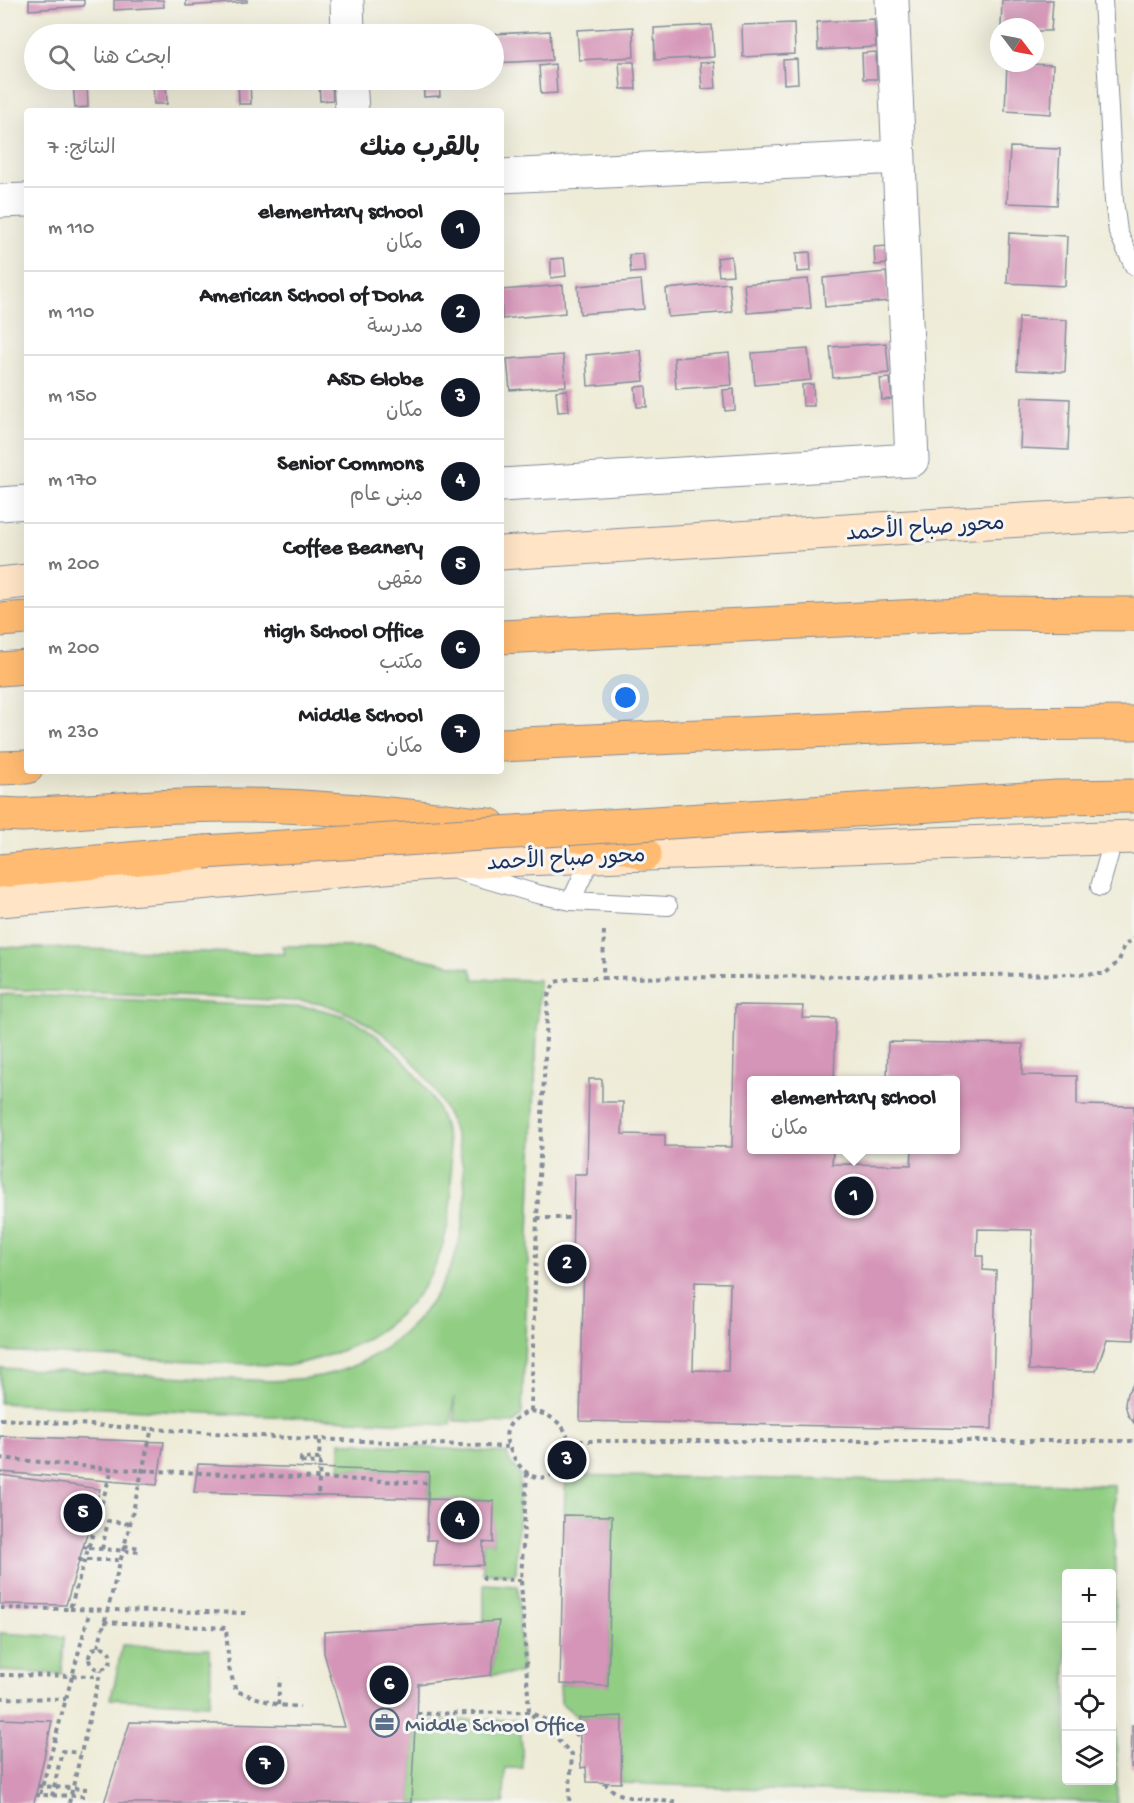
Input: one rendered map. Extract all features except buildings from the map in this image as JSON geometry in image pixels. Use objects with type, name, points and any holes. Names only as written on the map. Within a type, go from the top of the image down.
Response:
[{"type":"highway","points":[[504,637],[980,613],[1134,614]]},
{"type":"highway","points":[[0,620],[24,618]]},
{"type":"highway","points":[[0,669],[24,667]]},
{"type":"highway","points":[[504,745],[963,724],[1134,723]]},
{"type":"highway","points":[[0,768],[24,767]]},
{"type":"highway","points":[[0,871],[204,852],[1057,797],[1134,796]]},
{"type":"highway","points":[[0,814],[22,815],[177,806],[303,807],[400,815],[598,838],[624,844],[645,854]]},
{"type":"street","points":[[347,0],[348,24]]},
{"type":"street","points":[[504,485],[912,460],[892,0]]},
{"type":"street","points":[[351,90],[352,108]]},
{"type":"street","points":[[504,176],[899,157]]},
{"type":"street","points":[[0,201],[24,200]]},
{"type":"street","points":[[0,504],[24,502]]},
{"type":"street","name":"محور صباح الأحمد","points":[[504,553],[1134,514]]},
{"type":"street","points":[[0,584],[24,581]]},
{"type":"street","name":"محور صباح الأحمد","points":[[0,900],[431,863],[1124,837]]},
{"type":"lane","points":[[1103,0],[1114,201],[1118,232],[1134,266]]},
{"type":"lane","points":[[1100,887],[1124,837]]},
{"type":"lane","points":[[571,901],[592,856]]},
{"type":"lane","points":[[431,863],[537,894],[571,901],[668,906]]},
{"type":"path","points":[[603,978],[604,903]]},
{"type":"path","points":[[531,1411],[537,1218],[548,996],[555,982],[574,978],[1105,974],[1119,961],[1124,946],[1134,938]]},
{"type":"path","points":[[537,1218],[573,1218]]},
{"type":"path","points":[[531,1411],[541,1412],[562,1425],[570,1441],[567,1460],[561,1468],[543,1477],[533,1476],[519,1467],[506,1440],[507,1429],[522,1414],[531,1411]]},
{"type":"path","points":[[0,1419],[234,1435],[509,1448]]},
{"type":"path","points":[[98,1647],[152,1428]]},
{"type":"path","points":[[318,1496],[320,1463],[301,1462],[301,1458],[319,1459],[320,1439]]},
{"type":"path","points":[[570,1441],[1134,1441]]},
{"type":"path","points":[[0,1458],[112,1469],[428,1483]]},
{"type":"path","points":[[70,1609],[112,1469]]},
{"type":"path","points":[[527,1473],[521,1580],[529,1712],[572,1754],[569,1803]]},
{"type":"path","points":[[102,1549],[108,1521],[130,1524]]},
{"type":"path","points":[[83,1547],[141,1550],[124,1546]]},
{"type":"path","points":[[78,1560],[120,1560]]},
{"type":"path","points":[[483,1576],[484,1579],[521,1580]]},
{"type":"path","points":[[0,1608],[246,1613]]},
{"type":"path","points":[[84,1796],[38,1795],[90,1610]]},
{"type":"path","points":[[104,1622],[226,1628],[229,1668],[236,1691],[278,1705],[300,1707]]},
{"type":"path","points":[[98,1647],[105,1648],[111,1656],[108,1667],[100,1670],[93,1668],[88,1658],[91,1651],[98,1647]]},
{"type":"path","points":[[69,1803],[100,1670]]},
{"type":"path","points":[[0,1675],[99,1676]]},
{"type":"path","points":[[278,1705],[280,1678]]},
{"type":"path","points":[[0,1698],[66,1699]]},
{"type":"path","points":[[417,1714],[529,1712],[580,1736]]},
{"type":"path","points":[[52,1796],[62,1751],[80,1753]]},
{"type":"path","points":[[604,1783],[616,1793],[629,1797],[680,1803]]},
{"type":"path","points":[[38,1786],[87,1789]]},
{"type":"green space","points":[[282,946],[367,947],[471,969],[474,979],[539,980],[522,1414],[514,1423],[455,1421],[454,1397],[451,1425],[0,1403],[0,1368],[272,1381],[329,1374],[358,1364],[388,1346],[421,1315],[448,1273],[462,1228],[464,1182],[456,1137],[437,1095],[409,1058],[373,1027],[329,1006],[317,1003],[0,989],[0,947],[285,954]]},
{"type":"green space","points":[[0,994],[315,1008],[341,1015],[371,1032],[400,1057],[425,1087],[441,1117],[447,1137],[451,1178],[448,1222],[439,1257],[422,1289],[394,1319],[362,1341],[326,1356],[287,1366],[0,1351]]},
{"type":"green space","points":[[340,1442],[507,1453],[510,1462],[520,1474],[516,1572],[513,1574],[483,1573],[483,1542],[493,1543],[493,1501],[428,1499],[429,1472],[340,1469]]},
{"type":"green space","points":[[566,1475],[1114,1485],[1115,1569],[1062,1569],[1062,1785],[1116,1785],[1116,1697],[1117,1803],[621,1783],[621,1716],[579,1718],[561,1703],[560,1684],[608,1685],[612,1516],[564,1515]]},
{"type":"green space","points":[[484,1584],[518,1586],[522,1671],[515,1674],[491,1675],[498,1622],[484,1623]]},
{"type":"green space","points":[[0,1633],[64,1637],[62,1674],[0,1671]]},
{"type":"green space","points":[[122,1645],[210,1649],[209,1704],[110,1699]]},
{"type":"green space","points":[[514,1720],[520,1726],[523,1768],[505,1768],[504,1803],[411,1803],[417,1722]]},
{"type":"place","name":"elementary school","points":[[854,1196]]},
{"type":"place","name":"American School of Doha","points":[[567,1264]]},
{"type":"place","name":"ASD Globe","points":[[567,1460]]},
{"type":"place","name":"Coffee Beanery","points":[[83,1513]]},
{"type":"place","name":"Senior Commons","points":[[460,1520]]},
{"type":"place","name":"High School Office","points":[[389,1685]]},
{"type":"place","name":"Middle School Office","points":[[384,1723]]},
{"type":"place","name":"Middle School","points":[[265,1765]]}]
